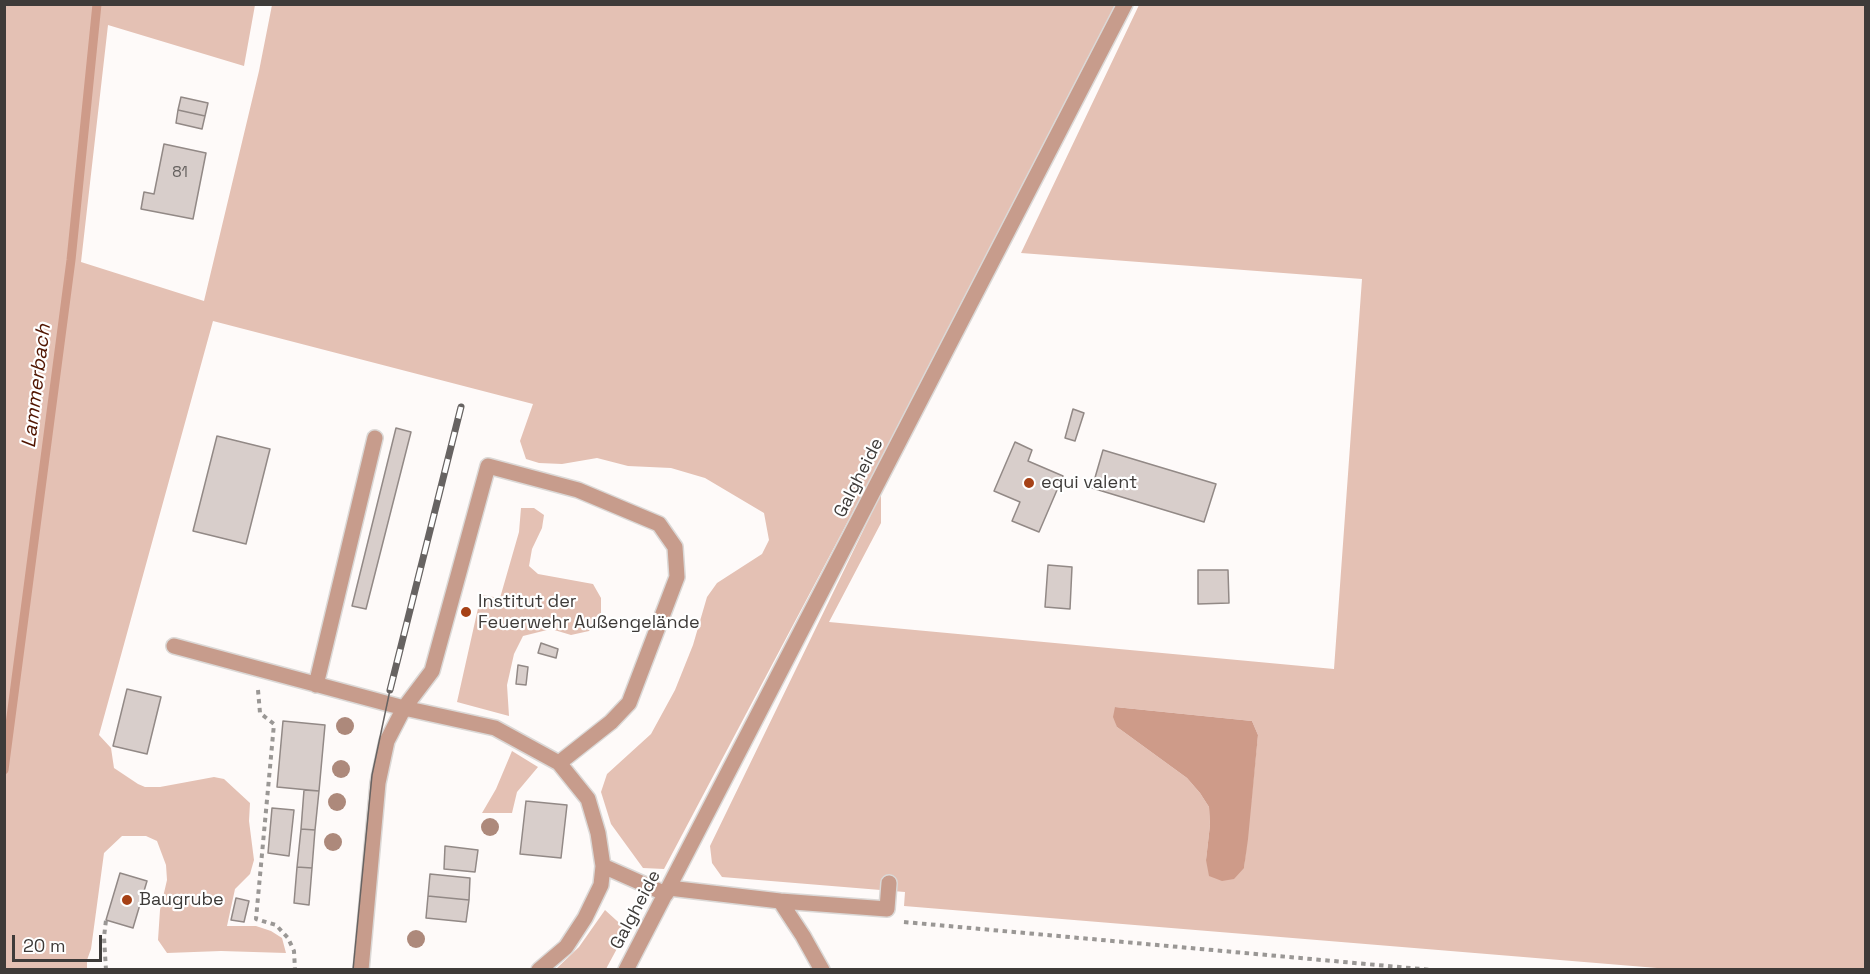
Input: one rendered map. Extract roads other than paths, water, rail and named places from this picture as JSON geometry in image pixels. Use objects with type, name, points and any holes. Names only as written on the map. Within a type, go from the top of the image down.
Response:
[{"type":"street","name":"Galgheide","points":[[626,969],[1125,4]]},
{"type":"street","points":[[316,685],[375,438]]},
{"type":"street","points":[[361,969],[378,783],[387,741],[404,708],[432,671],[488,466],[579,490],[659,524],[675,547],[677,577],[629,703],[611,722],[559,763]]},
{"type":"street","points":[[174,646],[404,708],[495,728],[559,763],[588,799],[598,833],[603,866],[601,885],[585,918],[566,947],[539,969]]},
{"type":"street","points":[[603,866],[668,891],[887,909],[889,883]]},
{"type":"street","points":[[780,901],[822,969]]},
{"type":"waterway","name":"Lammerbach","points":[[4,770],[71,260],[97,4]]},
{"type":"tram line","points":[[353,970],[372,775],[390,690]]},
{"type":"railway","points":[[390,690],[461,407]]},
{"type":"place","name":"equi valent","points":[[1029,483]]},
{"type":"place","name":"Institut der Feuerwehr Außengelände","points":[[466,612]]},
{"type":"place","name":"Baugrube","points":[[127,900]]}]
